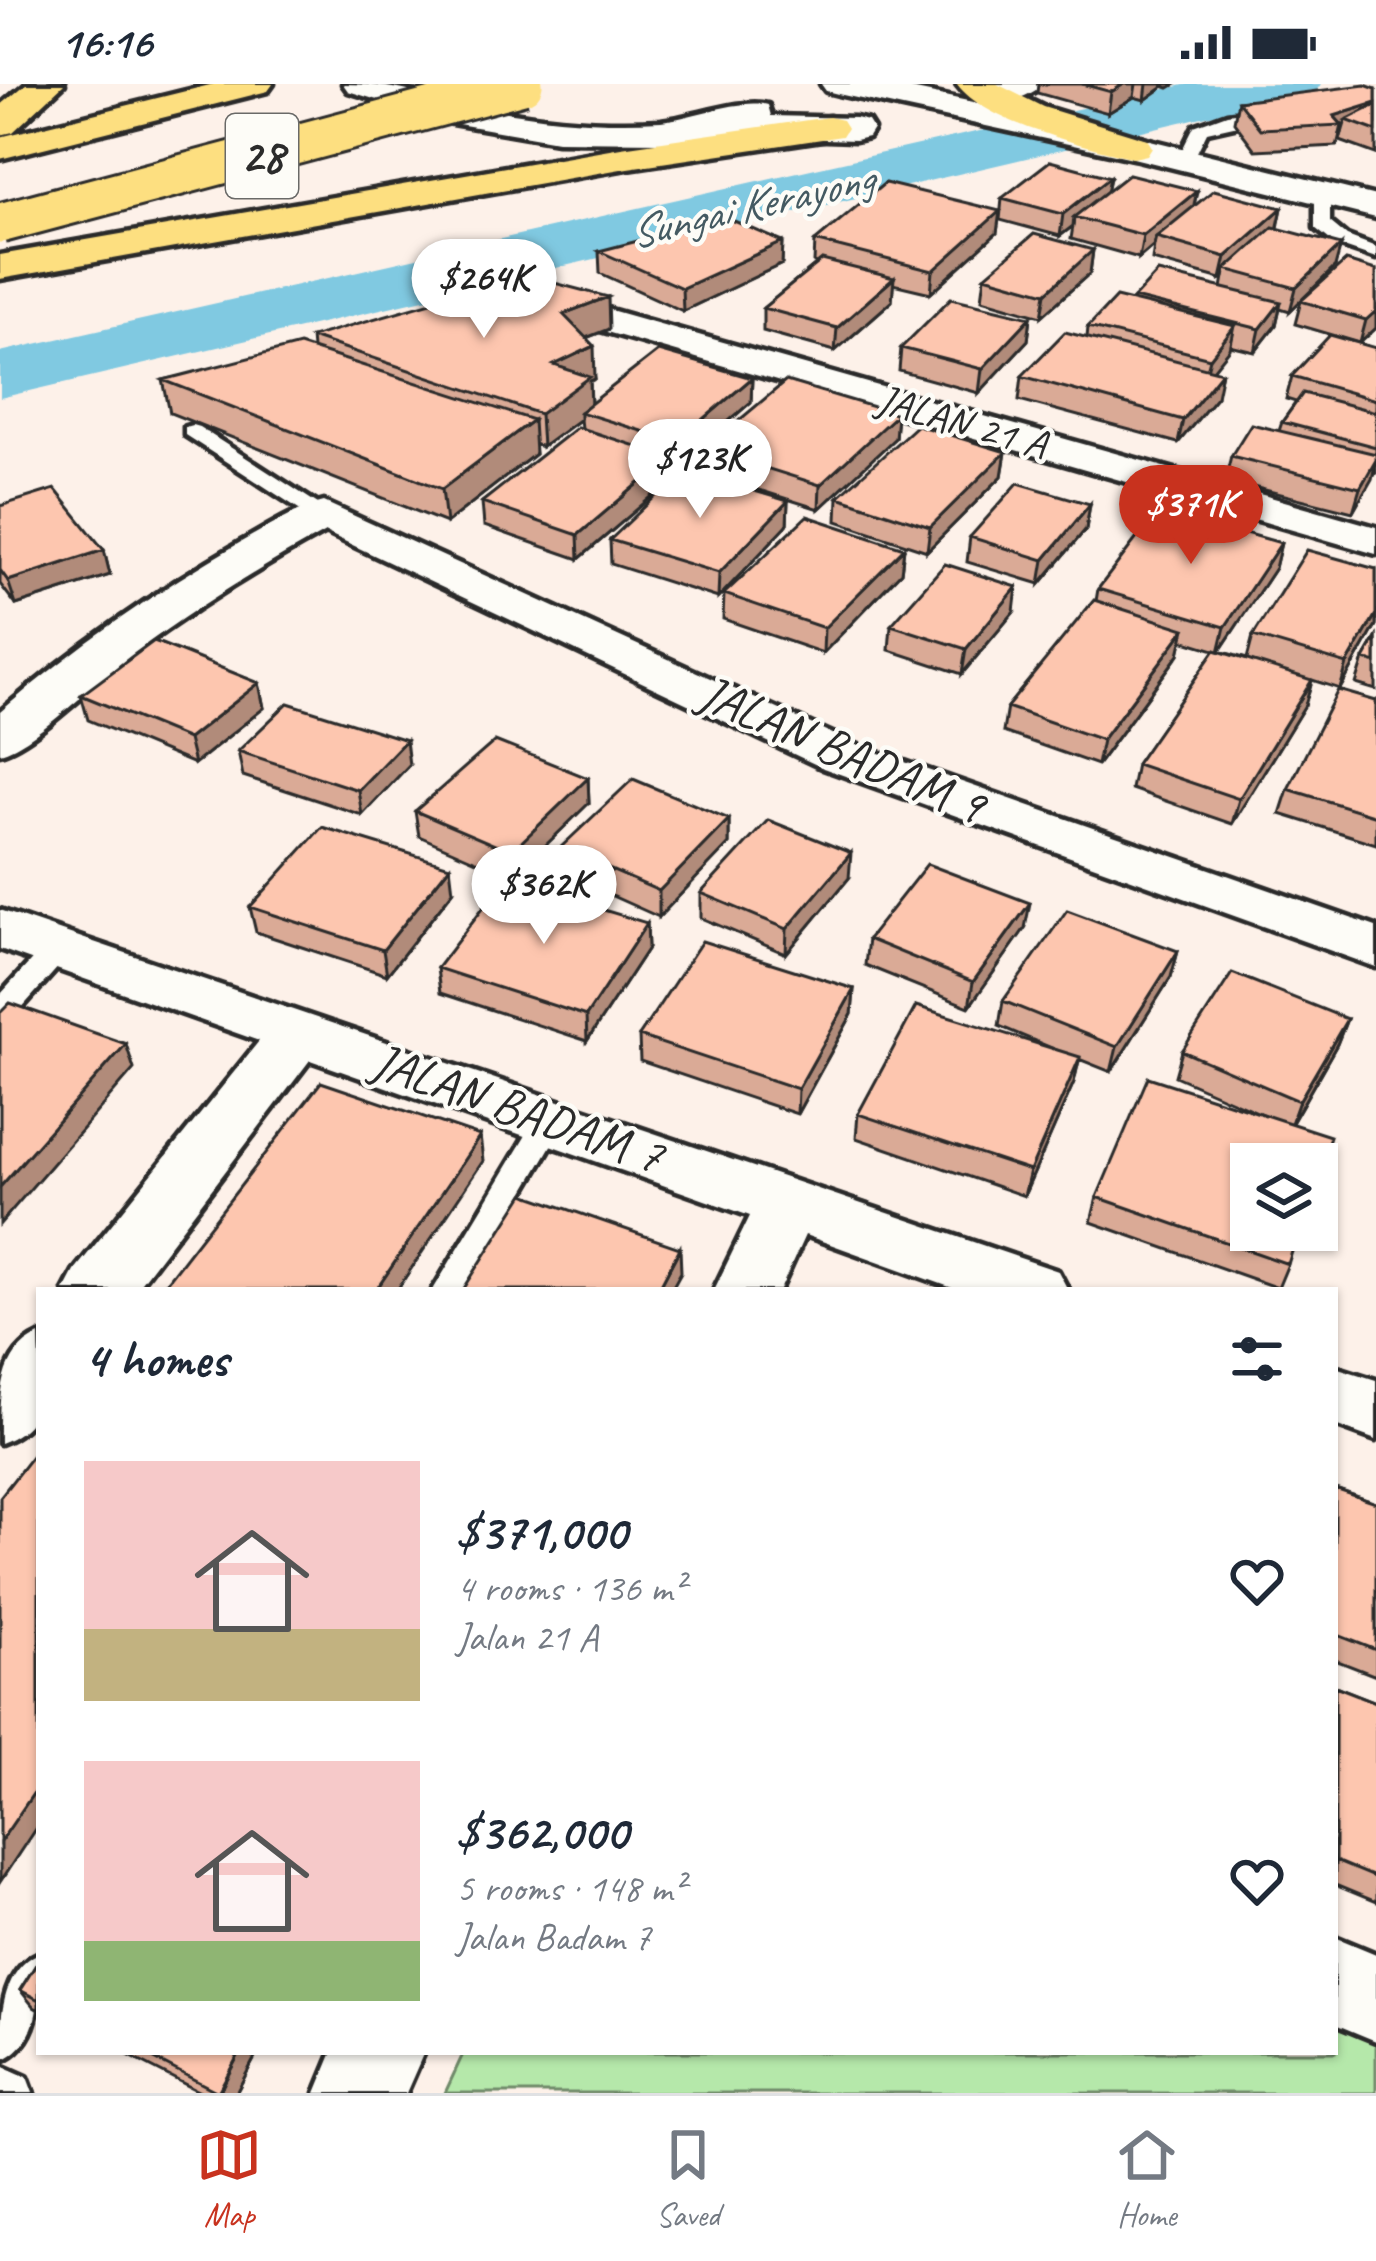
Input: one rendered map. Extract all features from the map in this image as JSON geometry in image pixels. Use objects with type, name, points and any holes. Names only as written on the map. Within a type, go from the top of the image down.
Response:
[{"type":"highway","points":[[0,124],[47,84]]},
{"type":"highway","points":[[0,148],[256,84]]},
{"type":"highway","name":"28","points":[[0,196],[440,84]]},
{"type":"highway","name":"28","points":[[0,223],[523,84]]},
{"type":"highway","points":[[988,100],[1134,148]]},
{"type":"highway","points":[[0,267],[121,250],[671,148],[829,128]]},
{"type":"highway","points":[[0,258],[431,161],[610,135]]},
{"type":"street","points":[[360,84],[427,104],[610,135],[715,125],[921,134],[1040,117],[1184,161]]},
{"type":"street","points":[[838,84],[899,101],[988,100],[1134,148],[1376,207]]},
{"type":"street","points":[[715,125],[754,114],[782,86]]},
{"type":"street","name":"JALAN 21 A","points":[[547,303],[1376,541]]},
{"type":"street","points":[[0,738],[210,578],[324,515]]},
{"type":"street","name":"JALAN BADAM 9","points":[[324,515],[841,757],[1376,948]]},
{"type":"street","name":"JALAN BADAM 7","points":[[0,928],[1026,1287]]},
{"type":"street","points":[[99,1287],[299,1032]]},
{"type":"street","points":[[748,1287],[788,1203]]},
{"type":"street","points":[[0,1413],[36,1367]]},
{"type":"street","points":[[1338,1397],[1376,1410]]},
{"type":"street","points":[[1338,1981],[1376,1998]]},
{"type":"street","points":[[360,2093],[379,2055]]},
{"type":"lane","points":[[1184,161],[1200,129],[1227,119],[1297,110]]},
{"type":"lane","points":[[1321,193],[1322,224],[1342,240],[1376,253]]},
{"type":"lane","points":[[193,431],[324,515]]},
{"type":"lane","points":[[0,1014],[59,948]]},
{"type":"lane","points":[[451,1287],[551,1120]]},
{"type":"lane","points":[[0,2087],[11,2093]]},
{"type":"green space","points":[[1338,1996],[1376,2012],[1376,2093],[445,2093],[463,2055],[1338,2055]]},
{"type":"building","points":[[1082,84],[1124,84],[1111,92]]},
{"type":"building","points":[[1365,85],[1376,89],[1376,103],[1334,116],[1342,125],[1260,129],[1238,101]]},
{"type":"building","points":[[1376,105],[1376,131],[1346,120]]},
{"type":"building","points":[[1050,161],[1110,177],[1063,214],[1002,198]]},
{"type":"building","points":[[1129,174],[1197,191],[1143,235],[1074,217]]},
{"type":"building","points":[[885,183],[1000,211],[933,271],[815,241]]},
{"type":"building","points":[[1214,190],[1282,208],[1226,257],[1156,237]]},
{"type":"building","points":[[727,218],[783,242],[682,288],[599,251]]},
{"type":"building","points":[[1273,227],[1341,245],[1296,288],[1226,269]]},
{"type":"building","points":[[1034,234],[1093,250],[1046,293],[985,276]]},
{"type":"building","points":[[822,260],[894,278],[837,328],[763,308]]},
{"type":"building","points":[[1346,261],[1376,270],[1376,311],[1366,320],[1301,301]]},
{"type":"building","points":[[1158,272],[1281,302],[1260,329],[1134,298]]},
{"type":"building","points":[[524,275],[608,297],[563,314],[594,346],[554,365],[590,377],[540,414],[311,337]]},
{"type":"building","points":[[1116,297],[1235,326],[1210,358],[1088,327]]},
{"type":"building","points":[[951,298],[1031,317],[982,369],[901,348]]},
{"type":"building","points":[[1065,332],[1222,372],[1183,420],[1022,376]]},
{"type":"building","points":[[1330,335],[1376,348],[1376,400],[1292,376]]},
{"type":"building","points":[[299,345],[533,420],[442,489],[163,380]]},
{"type":"building","points":[[658,351],[752,378],[677,442],[580,412]]},
{"type":"building","points":[[786,381],[897,414],[820,485],[705,449]]},
{"type":"building","points":[[1303,393],[1376,412],[1376,447],[1282,422]]},
{"type":"building","points":[[1251,424],[1376,454],[1376,460],[1360,488],[1231,456]]},
{"type":"building","points":[[917,425],[1006,452],[930,527],[838,497]]},
{"type":"building","points":[[577,427],[670,457],[578,535],[482,502]]},
{"type":"building","points":[[683,470],[788,501],[719,573],[610,540]]},
{"type":"building","points":[[1018,483],[1090,504],[1044,560],[970,537]]},
{"type":"building","points":[[55,489],[104,550],[8,581],[0,570],[0,506]]},
{"type":"building","points":[[1159,509],[1281,543],[1225,627],[1098,589]]},
{"type":"building","points":[[807,516],[904,548],[824,628],[724,594]]},
{"type":"building","points":[[1307,550],[1376,569],[1376,614],[1347,664],[1253,636]]},
{"type":"building","points":[[945,564],[1017,587],[966,649],[891,625]]},
{"type":"building","points":[[1094,600],[1185,629],[1102,740],[1007,707]]},
{"type":"building","points":[[1376,638],[1376,663],[1364,659]]},
{"type":"building","points":[[154,641],[259,683],[188,739],[81,695]]},
{"type":"building","points":[[1215,650],[1312,680],[1239,799],[1136,764]]},
{"type":"building","points":[[1338,690],[1376,701],[1376,816],[1288,789]]},
{"type":"building","points":[[288,703],[406,740],[358,790],[238,751]]},
{"type":"building","points":[[495,741],[588,778],[511,852],[415,811]]},
{"type":"building","points":[[633,779],[729,819],[659,891],[560,848]]},
{"type":"building","points":[[768,820],[851,853],[787,929],[701,893]]},
{"type":"building","points":[[322,827],[450,866],[383,950],[250,907]]},
{"type":"building","points":[[927,864],[1030,903],[973,982],[868,939]]},
{"type":"building","points":[[504,880],[647,923],[586,1016],[437,968]]},
{"type":"building","points":[[1067,910],[1178,951],[1117,1047],[1003,1001]]},
{"type":"building","points":[[702,941],[854,989],[798,1089],[639,1036]]},
{"type":"building","points":[[1232,973],[1347,1019],[1299,1101],[1182,1051]]},
{"type":"building","points":[[10,1003],[126,1044],[0,1187],[0,1013]]},
{"type":"building","points":[[916,1006],[1080,1057],[1030,1171],[858,1114]]},
{"type":"building","points":[[1148,1077],[1330,1136],[1328,1143],[1230,1143],[1230,1244],[1097,1197]]},
{"type":"building","points":[[321,1082],[480,1136],[378,1287],[162,1287]]},
{"type":"building","points":[[524,1194],[680,1248],[660,1287],[465,1287]]},
{"type":"building","points":[[1251,1251],[1292,1251],[1288,1264]]},
{"type":"building","points":[[36,1451],[36,1789],[0,1842],[0,1497]]},
{"type":"building","points":[[1338,1490],[1376,1503],[1376,1650],[1338,1635]]},
{"type":"building","points":[[1338,1687],[1376,1702],[1376,1878],[1338,1862]]},
{"type":"building","points":[[36,1965],[36,1998],[20,1990]]},
{"type":"building","points":[[147,2055],[238,2055],[218,2092]]},
{"type":"waterway","name":"Sungai Kerayong","points":[[0,375],[1232,92],[1291,84]]}]
